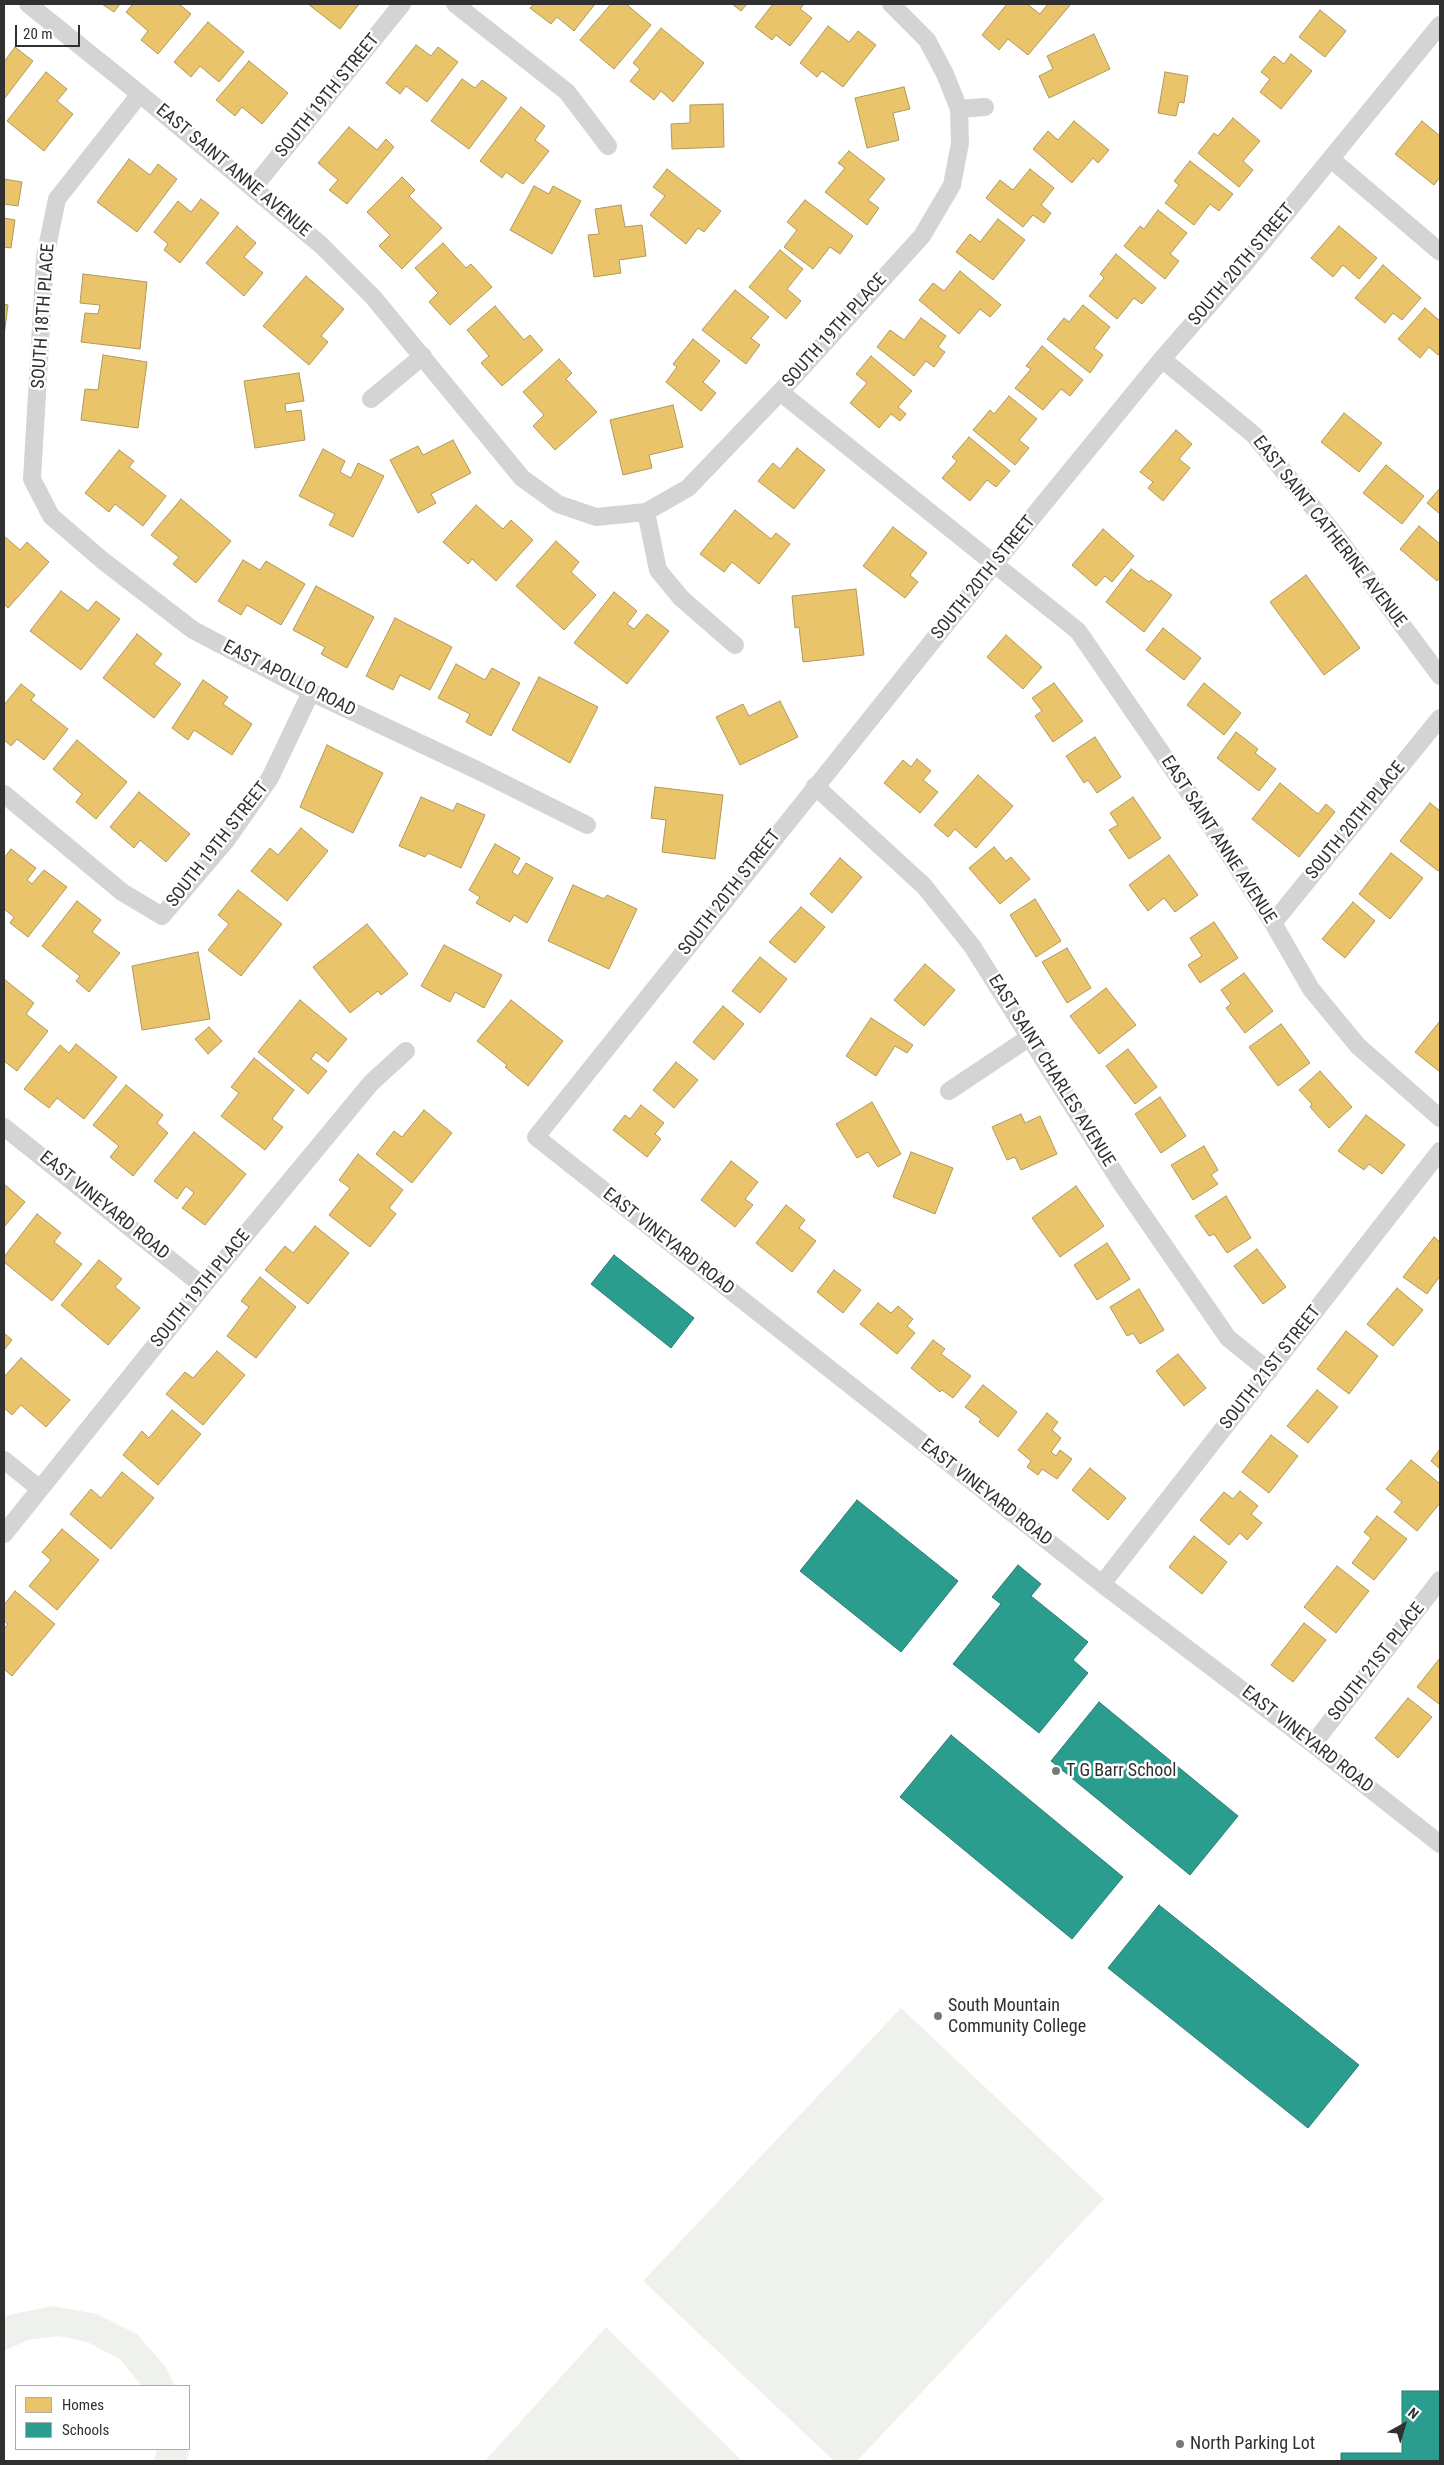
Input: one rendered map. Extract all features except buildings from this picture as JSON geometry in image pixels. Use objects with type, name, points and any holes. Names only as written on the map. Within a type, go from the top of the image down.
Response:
[{"type":"street","name":"EAST SAINT ANNE AVENUE","points":[[28,4],[321,244],[373,297],[522,478],[558,504],[596,517],[646,512]]},
{"type":"street","name":"SOUTH 19TH STREET","points":[[253,188],[402,4]]},
{"type":"street","points":[[456,4],[567,92],[608,146]]},
{"type":"street","name":"SOUTH 19TH PLACE","points":[[646,512],[688,488],[780,392],[922,236],[952,185],[960,143],[959,110],[945,74],[927,40],[891,4]]},
{"type":"street","name":"SOUTH 20TH STREET","points":[[536,1137],[995,563],[1162,359],[1332,159],[1440,25]]},
{"type":"street","name":"SOUTH 18TH PLACE","points":[[32,478],[45,257],[57,199],[140,94]]},
{"type":"street","points":[[959,110],[985,107]]},
{"type":"street","points":[[1332,159],[1440,252]]},
{"type":"street","points":[[371,399],[423,356]]},
{"type":"street","name":"EAST SAINT CATHERINE AVENUE","points":[[1162,359],[1254,435],[1337,537],[1440,676]]},
{"type":"street","points":[[780,392],[995,563]]},
{"type":"street","name":"EAST APOLLO ROAD","points":[[32,478],[51,516],[102,560],[193,630],[311,692],[479,771],[588,825]]},
{"type":"street","points":[[646,512],[658,570],[681,598],[735,645]]},
{"type":"street","name":"EAST SAINT ANNE AVENUE","points":[[995,563],[1078,631],[1134,709],[1272,923],[1312,990],[1358,1046],[1440,1118]]},
{"type":"street","name":"SOUTH 19TH STREET","points":[[4,794],[122,892],[162,916],[226,842],[270,778],[311,692]]},
{"type":"street","name":"SOUTH 20TH PLACE","points":[[1272,923],[1440,718]]},
{"type":"street","name":"EAST SAINT CHARLES AVENUE","points":[[815,786],[924,886],[972,946],[1121,1183],[1228,1338],[1268,1371]]},
{"type":"street","points":[[949,1091],[1030,1037]]},
{"type":"street","name":"SOUTH 19TH PLACE","points":[[4,1534],[370,1082],[406,1051]]},
{"type":"street","name":"EAST VINEYARD ROAD","points":[[4,1127],[203,1286]]},
{"type":"street","name":"EAST VINEYARD ROAD","points":[[536,1137],[1102,1584],[1313,1744],[1440,1844]]},
{"type":"street","name":"SOUTH 21ST STREET","points":[[1102,1584],[1440,1151]]},
{"type":"street","points":[[4,1460],[40,1489]]},
{"type":"street","name":"SOUTH 21ST PLACE","points":[[1313,1744],[1440,1580]]},
{"type":"shaded area","points":[[901,2008],[1104,2199],[857,2461],[834,2461],[643,2281]]},
{"type":"shaded area","points":[[52,2306],[97,2314],[137,2334],[165,2366],[174,2385],[141,2385],[120,2359],[87,2342],[59,2336],[28,2340],[4,2351],[4,2316]]},
{"type":"shaded area","points":[[606,2327],[742,2461],[485,2461]]},
{"type":"shaded area","points":[[157,2450],[189,2450],[187,2461],[154,2461]]},
{"type":"place","name":"T G Barr School","points":[[1056,1771]]},
{"type":"place","name":"South Mountain Community College","points":[[938,2016]]},
{"type":"place","name":"North Parking Lot","points":[[1180,2444]]}]
